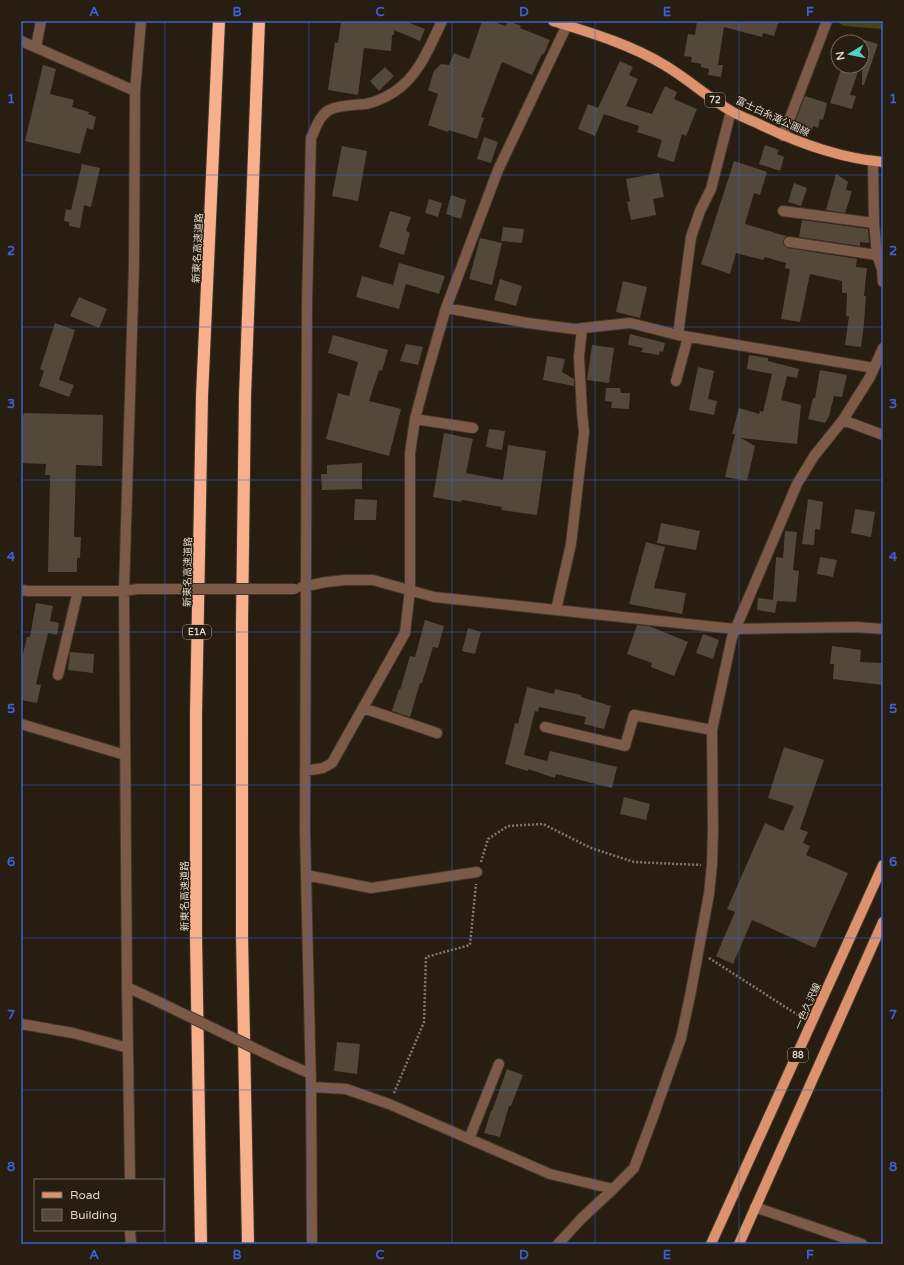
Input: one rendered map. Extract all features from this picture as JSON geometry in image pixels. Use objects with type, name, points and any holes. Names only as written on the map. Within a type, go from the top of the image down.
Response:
[{"type":"highway","name":"新東名高速道路","points":[[201,1244],[196,935],[196,706],[202,396],[219,21]]},
{"type":"highway","points":[[248,1244],[242,936],[242,622],[245,396],[259,21]]},
{"type":"main road","name":"富士白糸滝公園線","points":[[553,21],[601,36],[633,49],[666,66],[731,111],[783,136],[826,152],[878,161]]},
{"type":"main road","name":"一色久沢線","points":[[711,1244],[883,865]]},
{"type":"main road","name":"88","points":[[739,1244],[792,1122],[883,922]]},
{"type":"street","points":[[36,47],[41,21]]},
{"type":"street","points":[[130,1179],[124,591],[134,265],[135,91],[141,21]]},
{"type":"street","points":[[312,1244],[311,1074],[306,875],[307,303],[311,138],[319,120],[330,110],[344,106],[368,104],[395,91],[410,79],[424,58],[442,21]]},
{"type":"street","points":[[783,136],[827,21]]},
{"type":"street","points":[[306,770],[324,768],[332,763],[405,633],[410,589],[410,453],[415,419],[426,377],[446,308],[498,170],[567,25]]},
{"type":"street","points":[[21,41],[135,91]]},
{"type":"street","points":[[676,381],[683,336],[692,237],[700,211],[711,189],[731,111]]},
{"type":"street","points":[[878,161],[874,223],[877,255],[882,269],[883,282]]},
{"type":"street","points":[[784,212],[874,223]]},
{"type":"street","points":[[789,242],[877,255]]},
{"type":"street","points":[[446,308],[574,329],[630,323],[683,336],[874,368]]},
{"type":"street","points":[[556,610],[571,544],[584,432],[579,357],[582,328]]},
{"type":"street","points":[[558,1244],[582,1218],[634,1168],[681,1038],[699,951],[709,894],[712,865],[712,730],[732,637],[797,484],[814,456],[843,420],[870,377],[883,348]]},
{"type":"street","points":[[415,419],[472,428]]},
{"type":"street","points":[[843,420],[883,435]]},
{"type":"street","points":[[21,590],[124,591],[138,589],[295,589],[345,580],[373,580],[434,596],[735,629],[856,627],[883,629]]},
{"type":"street","points":[[58,675],[78,591]]},
{"type":"street","points":[[363,708],[437,733]]},
{"type":"street","points":[[545,727],[624,746],[634,715],[712,730]]},
{"type":"street","points":[[21,724],[125,755]]},
{"type":"street","points":[[306,875],[371,888],[478,872]]},
{"type":"street","points":[[127,987],[311,1074]]},
{"type":"street","points":[[21,1024],[73,1033],[128,1048]]},
{"type":"street","points":[[469,1139],[499,1064]]},
{"type":"street","points":[[311,1087],[346,1089],[389,1104],[550,1174],[613,1189]]},
{"type":"street","points":[[756,1207],[862,1244]]},
{"type":"street","points":[[130,1231],[131,1244]]},
{"type":"path","points":[[389,1104],[424,1022],[426,957],[470,945],[478,872],[488,838],[508,826],[543,824],[591,848],[634,862],[712,865]]},
{"type":"path","points":[[699,951],[812,1024]]},
{"type":"green space","points":[[836,21],[883,21],[883,29],[844,26]]},
{"type":"building","points":[[341,21],[405,21],[425,29],[420,41],[394,30],[394,35],[392,35],[391,51],[364,48],[358,95],[328,90],[335,42],[338,43]]},
{"type":"building","points":[[482,21],[490,21],[506,26],[508,21],[521,26],[520,28],[550,40],[532,75],[502,62],[481,117],[484,118],[477,139],[449,130],[448,132],[428,125],[438,94],[428,90],[434,71],[441,64],[449,65],[454,53],[469,59]]},
{"type":"building","points":[[697,21],[779,21],[774,36],[763,33],[762,37],[724,27],[718,65],[723,65],[721,77],[708,75],[709,69],[701,67],[701,64],[691,62],[692,57],[684,56],[688,34],[695,35]]},
{"type":"building","points":[[870,42],[878,44],[870,67]]},
{"type":"building","points":[[620,61],[633,67],[629,75],[638,79],[626,106],[652,114],[665,86],[677,92],[674,99],[697,109],[686,136],[682,134],[674,162],[657,157],[662,140],[637,132],[639,126],[604,114],[595,136],[578,129],[588,104],[598,108]]},
{"type":"building","points":[[43,65],[56,69],[50,94],[74,100],[72,107],[89,112],[88,114],[96,117],[93,130],[87,128],[80,154],[25,141]]},
{"type":"building","points":[[385,67],[394,76],[379,91],[370,81]]},
{"type":"building","points":[[839,74],[857,74],[850,95],[856,96],[852,109],[830,103]]},
{"type":"building","points":[[862,74],[868,74],[864,85],[862,85]]},
{"type":"building","points":[[805,96],[827,103],[823,120],[820,119],[818,128],[813,126],[812,130],[805,128],[804,130],[793,127]]},
{"type":"building","points":[[484,137],[498,142],[491,163],[477,159]]},
{"type":"building","points":[[765,145],[779,150],[777,154],[784,157],[780,171],[759,164]]},
{"type":"building","points":[[342,146],[367,151],[358,201],[332,196]]},
{"type":"building","points":[[734,161],[767,172],[760,195],[754,193],[745,224],[786,236],[783,244],[788,248],[857,259],[856,267],[867,268],[864,296],[866,296],[864,324],[861,347],[845,345],[849,316],[846,316],[847,293],[842,293],[842,281],[810,274],[800,322],[781,319],[790,269],[785,268],[786,263],[765,257],[763,260],[736,253],[730,274],[701,264]]},
{"type":"building","points":[[82,164],[100,168],[91,207],[84,205],[80,228],[69,226],[69,222],[64,221],[66,209],[71,210]]},
{"type":"building","points":[[659,173],[664,197],[653,199],[656,215],[631,220],[627,202],[630,201],[626,179]]},
{"type":"building","points":[[836,174],[848,182],[846,190],[852,191],[845,213],[826,210]]},
{"type":"building","points":[[794,183],[807,188],[801,206],[788,202]]},
{"type":"building","points":[[451,195],[466,200],[461,219],[446,214]]},
{"type":"building","points":[[429,199],[442,203],[438,217],[425,213]]},
{"type":"building","points":[[390,211],[411,217],[406,231],[410,233],[404,255],[379,247]]},
{"type":"building","points":[[802,220],[868,229],[869,243],[860,242],[860,246],[799,237]]},
{"type":"building","points":[[503,227],[524,229],[522,243],[501,241]]},
{"type":"building","points":[[480,238],[502,243],[492,285],[469,279]]},
{"type":"building","points":[[399,263],[445,276],[439,294],[406,284],[399,309],[356,297],[362,276],[393,285]]},
{"type":"building","points":[[500,279],[522,286],[516,306],[494,300]]},
{"type":"building","points":[[623,281],[647,287],[640,318],[616,312]]},
{"type":"building","points":[[79,297],[107,309],[99,328],[70,316]]},
{"type":"building","points":[[55,323],[75,330],[59,380],[74,385],[69,397],[39,386],[44,371],[40,369]]},
{"type":"building","points":[[630,334],[665,343],[663,352],[660,351],[659,355],[641,352],[643,348],[628,345]]},
{"type":"building","points":[[333,335],[388,350],[382,371],[379,370],[369,401],[401,409],[389,456],[326,439],[338,393],[349,396],[358,362],[328,353]]},
{"type":"building","points":[[406,344],[423,347],[418,365],[400,361]]},
{"type":"building","points":[[592,345],[614,348],[609,383],[587,380]]},
{"type":"building","points":[[749,355],[768,358],[768,361],[799,369],[797,378],[787,376],[781,400],[801,405],[797,444],[741,438],[755,446],[747,481],[725,477],[735,434],[732,434],[739,408],[759,414],[760,411],[763,412],[772,374],[747,369]]},
{"type":"building","points":[[547,356],[565,359],[562,372],[574,379],[574,386],[543,380]]},
{"type":"building","points":[[698,367],[714,371],[708,399],[717,401],[714,415],[689,410]]},
{"type":"building","points":[[820,370],[847,375],[842,397],[834,396],[829,416],[825,423],[808,419],[813,398],[815,398]]},
{"type":"building","points":[[606,388],[620,388],[621,393],[630,393],[629,409],[611,408],[612,402],[605,401]]},
{"type":"building","points":[[24,413],[103,415],[102,466],[76,465],[74,537],[81,537],[80,558],[77,558],[77,572],[48,572],[50,475],[45,475],[46,464],[21,463],[22,419]]},
{"type":"building","points":[[489,429],[505,431],[502,450],[486,447]]},
{"type":"building","points":[[444,433],[473,439],[466,473],[503,480],[508,445],[546,451],[537,515],[501,510],[502,507],[462,500],[461,502],[433,497]]},
{"type":"building","points":[[362,463],[362,489],[322,490],[321,474],[327,474],[327,465]]},
{"type":"building","points":[[355,499],[377,500],[376,520],[354,520]]},
{"type":"building","points":[[808,499],[823,502],[820,530],[815,529],[814,545],[802,544]]},
{"type":"building","points":[[855,509],[875,512],[871,537],[851,533]]},
{"type":"building","points":[[661,523],[700,531],[696,550],[657,543]]},
{"type":"building","points":[[785,531],[797,532],[793,570],[799,571],[796,602],[777,601],[775,613],[757,610],[758,598],[773,600],[776,557],[783,558]]},
{"type":"building","points":[[646,542],[665,547],[654,588],[686,593],[682,614],[629,604]]},
{"type":"building","points":[[820,557],[837,560],[833,577],[817,574]]},
{"type":"building","points":[[36,603],[53,606],[50,621],[59,623],[57,635],[48,633],[36,684],[41,685],[37,703],[21,700],[21,662],[27,637],[30,637]]},
{"type":"building","points":[[425,620],[444,626],[438,648],[433,647],[410,717],[392,711],[410,656],[415,657]]},
{"type":"building","points":[[637,625],[649,626],[688,642],[674,676],[651,667],[652,663],[627,654]]},
{"type":"building","points":[[468,628],[481,632],[475,654],[462,651]]},
{"type":"building","points":[[703,634],[719,640],[713,659],[696,653]]},
{"type":"building","points":[[832,646],[861,650],[860,662],[883,663],[883,685],[833,679],[834,664],[830,664]]},
{"type":"building","points":[[70,652],[94,654],[93,673],[68,670]]},
{"type":"building","points":[[527,687],[554,694],[555,689],[581,695],[581,697],[611,706],[604,729],[584,724],[586,717],[539,707],[538,712],[535,711],[524,755],[547,761],[550,751],[617,767],[612,788],[556,774],[555,778],[528,769],[528,771],[505,764],[515,723],[518,724]]},
{"type":"building","points":[[784,747],[824,760],[800,829],[808,832],[803,843],[810,846],[806,855],[848,873],[815,948],[752,920],[733,964],[716,956],[735,912],[727,909],[765,823],[783,831],[794,806],[768,798]]},
{"type":"building","points":[[624,797],[650,804],[646,820],[620,814]]},
{"type":"building","points":[[337,1042],[360,1044],[357,1074],[334,1071]]},
{"type":"building","points":[[507,1069],[523,1075],[511,1106],[509,1106],[500,1137],[484,1133]]}]
